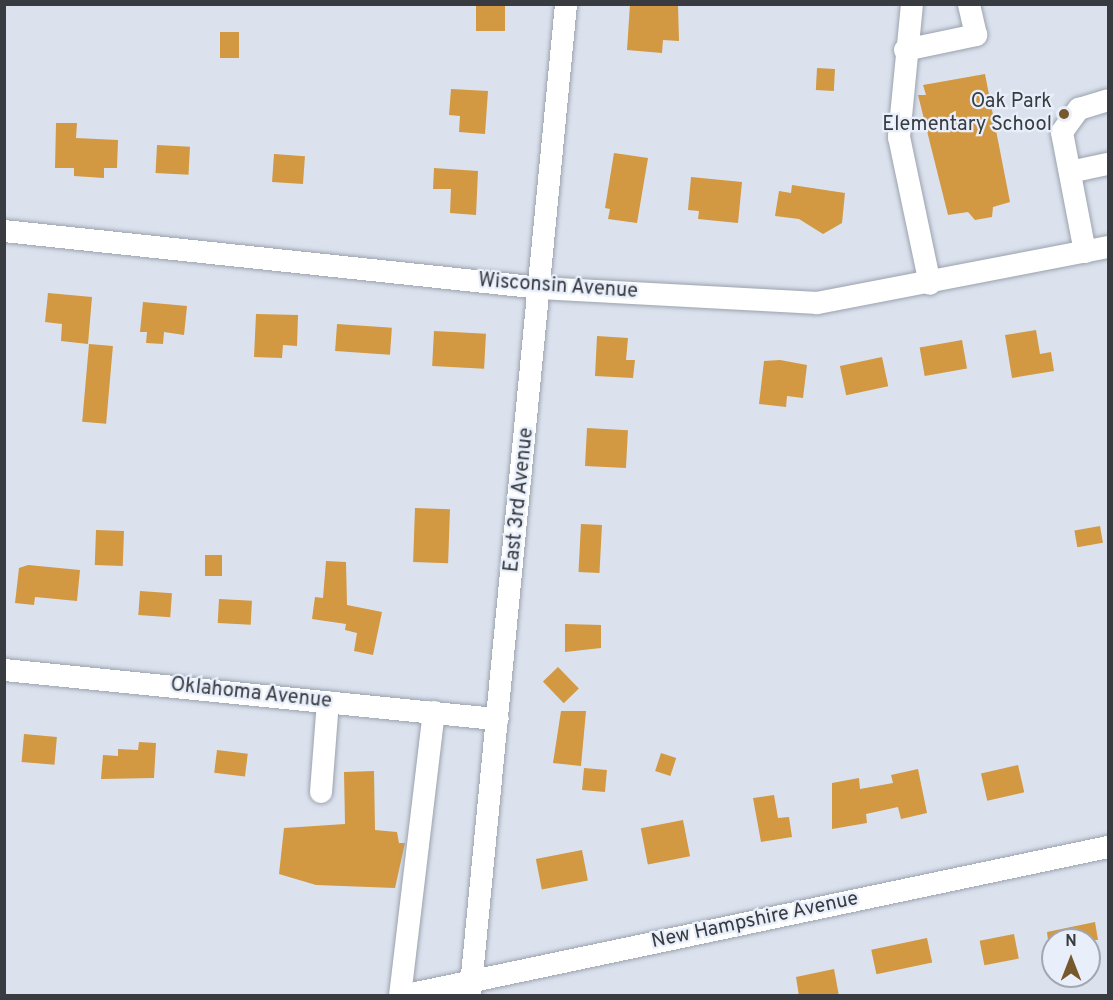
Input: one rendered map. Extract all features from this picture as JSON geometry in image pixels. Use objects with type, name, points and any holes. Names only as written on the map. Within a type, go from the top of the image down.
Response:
[{"type":"street","name":"East 3rd Avenue","points":[[470,989],[542,288],[566,4]]},
{"type":"street","points":[[912,4],[905,50],[899,137],[930,284]]},
{"type":"street","points":[[905,50],[976,35],[969,4]]},
{"type":"street","points":[[1085,252],[1062,132],[1068,119],[1079,109],[1108,100]]},
{"type":"street","points":[[1070,172],[1108,164]]},
{"type":"street","name":"Wisconsin Avenue","points":[[4,231],[542,288],[817,303],[930,284],[1108,247]]},
{"type":"street","name":"Oklahoma Avenue","points":[[4,670],[498,718]]},
{"type":"street","points":[[321,792],[328,702]]},
{"type":"street","points":[[401,996],[434,712]]},
{"type":"street","name":"New Hampshire Avenue","points":[[401,996],[470,989],[1108,847]]},
{"type":"building","points":[[476,4],[505,4],[505,31],[476,31]]},
{"type":"building","points":[[630,4],[678,4],[679,41],[663,40],[662,53],[627,50]]},
{"type":"building","points":[[220,32],[239,32],[239,58],[220,58]]},
{"type":"building","points":[[817,68],[835,69],[834,91],[816,90]]},
{"type":"building","points":[[985,74],[1010,202],[993,207],[992,217],[975,220],[968,212],[948,215],[918,95],[926,95],[923,85]]},
{"type":"building","points":[[451,89],[488,91],[485,134],[459,132],[460,116],[449,115]]},
{"type":"building","points":[[56,123],[77,123],[76,138],[118,140],[117,168],[104,168],[104,178],[74,176],[74,168],[55,168]]},
{"type":"building","points":[[157,145],[190,147],[188,175],[156,173]]},
{"type":"building","points":[[614,153],[648,158],[637,223],[608,219],[610,209],[605,208]]},
{"type":"building","points":[[274,154],[305,156],[303,184],[272,182]]},
{"type":"building","points":[[434,168],[478,171],[476,215],[450,213],[451,189],[433,189]]},
{"type":"building","points":[[691,177],[742,182],[738,223],[698,219],[699,211],[688,210]]},
{"type":"building","points":[[792,185],[845,193],[842,223],[823,234],[799,219],[775,216],[779,191],[791,193]]},
{"type":"building","points":[[48,293],[92,297],[88,344],[61,341],[62,324],[45,322]]},
{"type":"building","points":[[143,302],[187,306],[184,335],[164,332],[163,344],[146,343],[147,332],[140,332]]},
{"type":"building","points":[[256,314],[298,315],[297,346],[283,345],[282,358],[254,357]]},
{"type":"building","points":[[337,324],[392,328],[390,355],[335,351]]},
{"type":"building","points":[[1036,330],[1040,354],[1051,352],[1054,371],[1012,378],[1005,335]]},
{"type":"building","points":[[434,331],[486,334],[484,369],[432,366]]},
{"type":"building","points":[[597,336],[628,338],[626,360],[635,360],[633,378],[595,376]]},
{"type":"building","points":[[962,340],[967,369],[925,376],[920,347]]},
{"type":"building","points":[[89,344],[113,346],[106,424],[82,422]]},
{"type":"building","points":[[882,357],[888,386],[846,395],[840,366]]},
{"type":"building","points":[[780,360],[807,365],[803,398],[787,396],[786,407],[759,404],[764,361]]},
{"type":"building","points":[[587,428],[628,430],[626,468],[585,466]]},
{"type":"building","points":[[415,508],[450,509],[448,563],[413,562]]},
{"type":"building","points":[[581,524],[602,525],[599,573],[578,572]]},
{"type":"building","points":[[1100,526],[1103,543],[1077,547],[1074,531]]},
{"type":"building","points":[[96,530],[124,531],[123,566],[95,565]]},
{"type":"building","points":[[205,555],[222,555],[222,576],[205,576]]},
{"type":"building","points":[[326,561],[346,562],[347,605],[382,612],[373,655],[354,651],[357,633],[345,630],[346,624],[312,619],[315,597],[323,598]]},
{"type":"building","points":[[28,565],[80,570],[77,601],[35,597],[34,605],[15,603],[19,568]]},
{"type":"building","points":[[140,591],[172,593],[170,617],[138,615]]},
{"type":"building","points":[[219,599],[252,601],[251,625],[218,623]]},
{"type":"building","points":[[565,624],[601,625],[601,648],[565,652]]},
{"type":"building","points":[[558,667],[579,689],[564,703],[543,682]]},
{"type":"building","points":[[561,711],[586,711],[581,766],[553,763]]},
{"type":"building","points":[[24,734],[57,737],[54,765],[22,762]]},
{"type":"building","points":[[139,742],[156,743],[154,778],[101,779],[103,755],[118,756],[118,749],[138,750]]},
{"type":"building","points":[[217,750],[248,754],[245,777],[214,773]]},
{"type":"building","points":[[661,753],[676,758],[670,776],[655,771]]},
{"type":"building","points":[[1018,765],[1024,792],[987,801],[981,774]]},
{"type":"building","points":[[584,768],[607,770],[605,792],[582,790]]},
{"type":"building","points":[[918,769],[927,813],[901,819],[898,807],[866,814],[867,823],[832,829],[832,783],[859,778],[860,789],[893,783],[891,775]]},
{"type":"building","points":[[374,771],[375,830],[397,832],[399,843],[405,843],[395,888],[316,885],[279,874],[284,828],[345,824],[344,772]]},
{"type":"building","points":[[774,795],[778,818],[789,817],[792,837],[761,842],[753,798]]},
{"type":"building","points":[[683,820],[690,856],[648,865],[641,828]]},
{"type":"building","points":[[582,850],[588,880],[542,889],[536,859]]},
{"type":"building","points":[[1095,922],[1096,928],[1066,928]]},
{"type":"building","points":[[1014,934],[1019,959],[984,965],[980,941]]},
{"type":"building","points":[[927,938],[932,962],[876,974],[871,950]]},
{"type":"building","points":[[834,969],[839,996],[799,996],[796,977]]},
{"type":"place","name":"Oak Park Elementary School","points":[[1064,114]]}]
